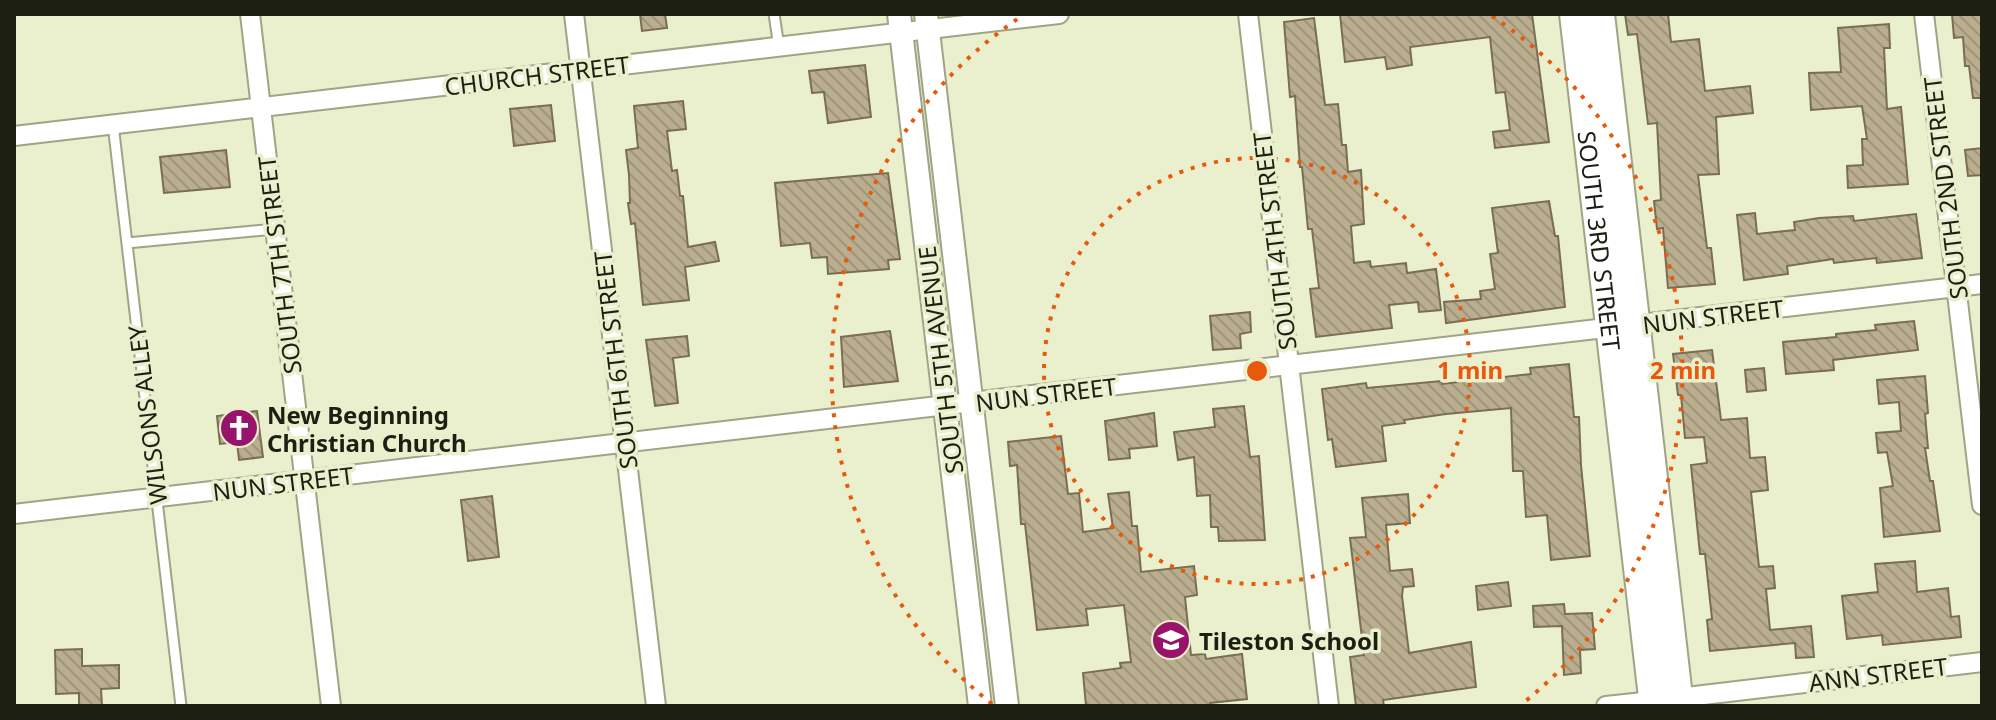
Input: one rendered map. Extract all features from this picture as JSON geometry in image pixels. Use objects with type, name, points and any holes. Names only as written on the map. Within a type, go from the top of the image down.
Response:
[{"type":"main road","name":"SOUTH 3RD STREET","points":[[1574,14],[1622,326],[1666,703]]},
{"type":"main road","name":"SOUTH 3RD STREET","points":[[1600,14],[1622,326]]},
{"type":"street","name":"SOUTH 7TH STREET","points":[[250,14],[331,706]]},
{"type":"street","name":"SOUTH 6TH STREET","points":[[574,14],[656,706]]},
{"type":"street","name":"CHURCH STREET","points":[[14,136],[779,47],[900,23],[1059,14]]},
{"type":"street","name":"SOUTH 4TH STREET","points":[[1248,14],[1329,706]]},
{"type":"street","name":"SOUTH 2ND STREET","points":[[1924,14],[1982,505]]},
{"type":"street","name":"SOUTH 5TH AVENUE","points":[[927,22],[1007,706]]},
{"type":"street","name":"SOUTH 5TH AVENUE","points":[[900,23],[980,706]]},
{"type":"street","name":"NUN STREET","points":[[14,514],[1982,284]]},
{"type":"street","name":"ANN STREET","points":[[1606,706],[1666,703],[1982,662]]},
{"type":"lane","points":[[774,14],[779,47]]},
{"type":"lane","name":"WILSONS ALLEY","points":[[113,124],[181,706]]},
{"type":"lane","points":[[127,243],[275,229]]},
{"type":"building","points":[[640,14],[665,14],[667,28],[642,31]]},
{"type":"building","points":[[1340,14],[1532,14],[1549,142],[1495,148],[1493,132],[1510,130],[1505,92],[1496,93],[1490,37],[1410,47],[1412,65],[1387,69],[1385,57],[1345,62]]},
{"type":"building","points":[[1625,14],[1668,14],[1671,42],[1699,39],[1705,91],[1750,86],[1753,113],[1716,117],[1719,174],[1698,175],[1715,284],[1668,288],[1663,228],[1657,229],[1654,201],[1661,200],[1657,123],[1648,124],[1637,34],[1628,35]]},
{"type":"building","points":[[1952,14],[1982,14],[1982,98],[1973,98],[1969,66],[1965,66],[1963,37],[1954,38]]},
{"type":"building","points":[[1314,18],[1325,105],[1338,104],[1348,172],[1361,170],[1364,224],[1351,226],[1354,263],[1370,261],[1371,267],[1406,263],[1407,273],[1436,269],[1441,310],[1419,312],[1418,302],[1389,305],[1392,328],[1316,337],[1310,289],[1319,288],[1300,167],[1295,96],[1290,97],[1284,22]]},
{"type":"building","points":[[1889,24],[1890,48],[1884,48],[1887,109],[1901,107],[1908,184],[1848,188],[1847,166],[1863,165],[1862,139],[1867,139],[1862,106],[1811,110],[1809,73],[1841,72],[1838,28]]},
{"type":"building","points":[[865,65],[871,117],[828,123],[824,92],[812,93],[809,71]]},
{"type":"building","points":[[683,101],[686,129],[667,131],[672,171],[677,170],[680,196],[683,196],[688,247],[715,242],[719,261],[685,267],[689,300],[643,305],[635,223],[631,224],[628,203],[626,150],[638,148],[634,106]]},
{"type":"building","points":[[551,105],[555,141],[514,146],[510,109]]},
{"type":"building","points":[[1982,148],[1982,175],[1968,176],[1965,150]]},
{"type":"building","points":[[226,150],[230,187],[164,193],[160,157]]},
{"type":"building","points":[[888,173],[900,259],[888,260],[889,269],[828,274],[827,257],[812,258],[810,243],[781,246],[775,183]]},
{"type":"building","points":[[1549,201],[1555,236],[1558,236],[1565,307],[1446,323],[1444,302],[1481,299],[1480,291],[1495,289],[1490,254],[1498,253],[1492,208]]},
{"type":"building","points":[[1755,213],[1757,234],[1795,230],[1794,222],[1819,218],[1853,216],[1854,221],[1916,214],[1922,258],[1877,263],[1876,258],[1834,263],[1833,259],[1787,266],[1788,274],[1744,280],[1737,215]]},
{"type":"building","points":[[1250,312],[1251,332],[1240,334],[1241,348],[1213,350],[1210,316]]},
{"type":"building","points":[[1914,321],[1918,350],[1833,360],[1834,370],[1786,374],[1783,342],[1836,337],[1836,334],[1876,330],[1875,325]]},
{"type":"building","points":[[890,331],[898,381],[844,387],[841,337]]},
{"type":"building","points":[[687,336],[689,356],[673,358],[678,403],[655,406],[646,340]]},
{"type":"building","points":[[1712,350],[1721,420],[1747,418],[1750,458],[1765,457],[1768,490],[1751,492],[1759,567],[1773,566],[1775,588],[1766,589],[1770,630],[1811,626],[1814,657],[1796,658],[1795,643],[1710,651],[1707,620],[1712,619],[1705,554],[1700,554],[1691,465],[1707,463],[1704,437],[1685,438],[1673,354]]},
{"type":"building","points":[[1569,364],[1574,417],[1579,417],[1590,556],[1551,560],[1547,515],[1526,517],[1523,471],[1513,471],[1511,408],[1446,414],[1382,426],[1386,461],[1336,467],[1332,439],[1328,440],[1322,389],[1366,383],[1367,388],[1441,381],[1442,384],[1531,374],[1530,368]]},
{"type":"building","points":[[1764,368],[1766,390],[1747,392],[1745,370]]},
{"type":"building","points":[[1925,376],[1928,448],[1925,448],[1940,531],[1884,537],[1880,488],[1893,486],[1887,452],[1878,453],[1876,433],[1901,431],[1899,402],[1879,404],[1877,380]]},
{"type":"building","points":[[1244,406],[1250,457],[1259,456],[1265,540],[1219,541],[1218,527],[1211,527],[1210,495],[1197,496],[1194,457],[1178,460],[1174,432],[1215,427],[1213,409]]},
{"type":"building","name":"New Beginning Christian Church","points":[[257,411],[263,457],[239,460],[237,442],[220,444],[217,416]]},
{"type":"building","points":[[1154,413],[1157,446],[1129,449],[1130,458],[1109,460],[1105,421]]},
{"type":"building","points":[[1061,436],[1068,494],[1079,493],[1083,532],[1113,528],[1108,494],[1129,492],[1132,526],[1137,526],[1141,572],[1194,566],[1197,595],[1185,597],[1191,655],[1205,654],[1206,659],[1242,654],[1247,699],[1210,703],[1210,706],[1086,706],[1083,673],[1121,668],[1120,663],[1131,662],[1124,605],[1086,609],[1088,625],[1037,630],[1025,524],[1021,524],[1017,465],[1010,466],[1008,442]]},
{"type":"building","points":[[1408,494],[1410,523],[1386,525],[1390,571],[1412,569],[1414,586],[1403,587],[1402,596],[1409,653],[1471,642],[1476,687],[1383,700],[1384,706],[1356,706],[1350,657],[1364,655],[1350,538],[1366,537],[1362,498]]},
{"type":"building","points":[[492,496],[499,557],[468,561],[461,500]]},
{"type":"building","points":[[1915,561],[1917,592],[1948,588],[1951,617],[1959,616],[1961,637],[1883,645],[1882,635],[1847,639],[1842,596],[1878,592],[1875,564]]},
{"type":"building","points":[[1508,582],[1511,606],[1478,610],[1476,586]]},
{"type":"building","points":[[1564,604],[1565,614],[1592,613],[1595,649],[1580,650],[1581,673],[1564,675],[1562,626],[1534,627],[1533,606]]},
{"type":"building","points":[[82,649],[82,666],[119,665],[119,688],[101,689],[102,706],[79,706],[79,693],[56,694],[55,650]]},
{"type":"place","name":"New Beginning Christian Church","points":[[239,428]]},
{"type":"place","name":"Tileston School","points":[[1171,640]]}]
